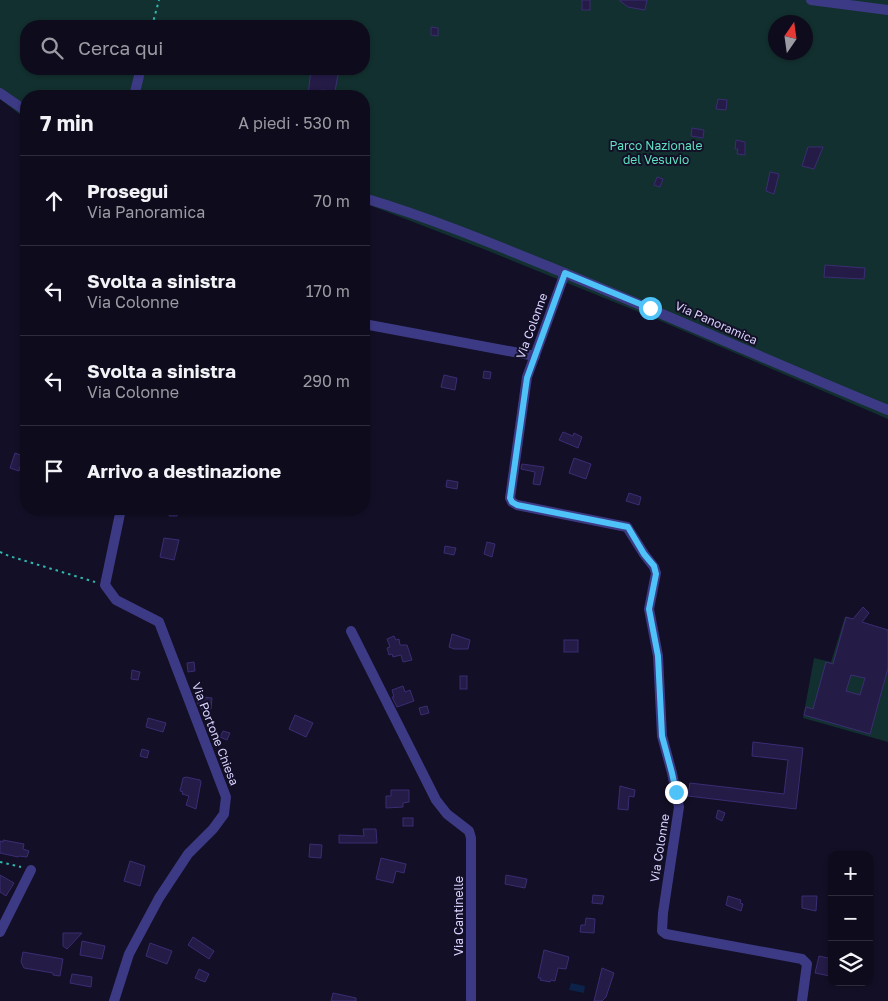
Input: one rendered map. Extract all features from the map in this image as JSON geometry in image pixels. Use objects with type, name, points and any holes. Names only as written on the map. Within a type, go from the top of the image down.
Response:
[{"type":"street","points":[[811,0],[888,10]]},
{"type":"street","points":[[136,90],[139,76]]},
{"type":"street","points":[[0,93],[20,107]]},
{"type":"street","name":"Via Panoramica","points":[[370,200],[496,245],[888,410]]},
{"type":"street","name":"Via Colonne","points":[[565,273],[527,378],[510,498],[517,505],[628,527],[644,554],[654,566],[656,574],[649,609],[658,656],[662,736],[679,807],[662,931],[666,934],[802,959],[807,964],[802,1001]]},
{"type":"street","points":[[370,325],[535,356]]},
{"type":"street","points":[[105,585],[120,515]]},
{"type":"street","name":"Via Portone Chiesa","points":[[105,585],[116,600],[159,622],[226,797],[224,814],[213,829],[188,854],[159,898],[129,954],[114,1001]]},
{"type":"street","name":"Via Cantinelle","points":[[352,631],[436,800],[447,814],[469,831],[471,838],[472,917],[471,1001]]},
{"type":"street","points":[[0,932],[31,870]]},
{"type":"path","points":[[154,20],[159,0]]},
{"type":"path","points":[[0,552],[105,585]]},
{"type":"path","points":[[0,862],[31,870]]},
{"type":"green space","name":"Parco Nazionale del Vesuvio","points":[[0,0],[888,0],[888,419],[656,319],[370,205],[370,90],[20,90],[20,114],[0,99]]},
{"type":"green space","points":[[845,617],[888,630],[888,742],[803,718],[814,658],[831,662]]},
{"type":"water","points":[[571,983],[585,986],[584,993],[569,990]]},
{"type":"building","points":[[582,0],[590,0],[590,10],[582,10]]},
{"type":"building","points":[[619,0],[647,0],[645,10],[628,7]]},
{"type":"building","points":[[431,27],[438,28],[438,36],[431,35]]},
{"type":"building","points":[[310,75],[338,75],[335,90],[309,90]]},
{"type":"building","points":[[718,99],[727,100],[726,110],[716,109]]},
{"type":"building","points":[[692,128],[704,130],[703,138],[691,136]]},
{"type":"building","points":[[736,140],[745,142],[745,155],[737,154],[738,149],[735,149]]},
{"type":"building","points":[[808,147],[823,147],[814,169],[802,166]]},
{"type":"building","points":[[770,172],[779,174],[774,194],[766,191]]},
{"type":"building","points":[[657,177],[663,179],[660,187],[654,185]]},
{"type":"building","points":[[825,265],[865,268],[864,279],[824,277]]},
{"type":"building","points":[[484,371],[491,372],[490,379],[483,378]]},
{"type":"building","points":[[444,375],[457,378],[455,390],[441,387]]},
{"type":"building","points":[[563,432],[573,436],[574,433],[582,437],[578,448],[559,440]]},
{"type":"building","points":[[15,453],[20,455],[19,471],[10,468]]},
{"type":"building","points":[[574,458],[591,464],[586,479],[569,473]]},
{"type":"building","points":[[522,464],[544,467],[540,485],[533,484],[535,472],[521,469]]},
{"type":"building","points":[[447,480],[458,482],[457,489],[446,487]]},
{"type":"building","points":[[629,493],[641,497],[639,505],[626,501]]},
{"type":"building","points":[[164,538],[179,540],[174,560],[160,557]]},
{"type":"building","points":[[487,542],[495,544],[492,557],[484,554]]},
{"type":"building","points":[[445,546],[456,548],[454,555],[444,553]]},
{"type":"building","points":[[863,607],[869,613],[862,622],[888,630],[888,668],[870,734],[804,715],[806,707],[813,709],[826,662],[833,664],[846,617],[853,619]],"holes":[[[851,675],[865,678],[860,695],[846,691]]]},
{"type":"building","points":[[452,634],[470,640],[468,649],[449,647]]},
{"type":"building","points":[[394,636],[396,640],[399,639],[400,645],[407,645],[412,660],[403,662],[401,655],[393,657],[392,654],[389,655],[387,648],[390,647],[387,639]]},
{"type":"building","points":[[564,640],[578,640],[578,652],[564,652]]},
{"type":"building","points":[[194,662],[195,671],[188,672],[187,663]]},
{"type":"building","points":[[132,670],[140,672],[138,680],[131,679]]},
{"type":"building","points":[[460,676],[467,676],[467,689],[460,689]]},
{"type":"building","points":[[403,686],[405,692],[410,690],[414,701],[397,707],[392,697],[394,697],[392,690]]},
{"type":"building","points":[[203,697],[212,698],[211,709],[201,709],[202,706],[199,707],[196,699]]},
{"type":"building","points":[[427,706],[429,713],[421,715],[419,708]]},
{"type":"building","points":[[295,715],[313,723],[306,737],[289,729]]},
{"type":"building","points":[[148,718],[166,723],[163,732],[146,727]]},
{"type":"building","points":[[223,731],[230,733],[227,740],[220,737]]},
{"type":"building","points":[[753,742],[803,748],[796,809],[688,796],[690,783],[784,794],[788,760],[752,756]]},
{"type":"building","points":[[142,749],[149,751],[147,758],[140,756]]},
{"type":"building","points":[[183,778],[200,780],[201,782],[196,809],[186,805],[189,796],[182,794],[183,792],[180,791]]},
{"type":"building","points":[[620,786],[635,790],[634,797],[629,796],[628,810],[618,809]]},
{"type":"building","points":[[391,790],[409,790],[409,802],[403,803],[403,807],[386,808],[386,796],[391,796]]},
{"type":"building","points":[[718,810],[725,813],[722,821],[716,818]]},
{"type":"building","points":[[403,818],[413,818],[413,826],[403,826]]},
{"type":"building","points":[[363,829],[376,829],[377,843],[339,843],[339,835],[364,836]]},
{"type":"building","points":[[3,840],[24,844],[23,849],[29,851],[27,857],[0,853],[0,841],[3,842]]},
{"type":"building","points":[[310,844],[322,845],[321,858],[309,857]]},
{"type":"building","points":[[381,858],[406,864],[404,873],[396,871],[393,883],[376,879]]},
{"type":"building","points":[[130,861],[145,866],[140,886],[124,881]]},
{"type":"building","points":[[0,875],[14,883],[6,896],[0,892]]},
{"type":"building","points":[[506,875],[527,879],[525,888],[505,884]]},
{"type":"building","points":[[593,895],[604,896],[602,904],[592,903]]},
{"type":"building","points":[[728,896],[741,900],[740,903],[743,904],[741,911],[726,905]]},
{"type":"building","points":[[802,896],[817,896],[816,911],[802,908]]},
{"type":"building","points":[[586,918],[595,919],[594,933],[580,932],[581,925],[585,925]]},
{"type":"building","points":[[63,933],[82,933],[67,949],[63,946]]},
{"type":"building","points":[[193,937],[214,951],[209,959],[188,945]]},
{"type":"building","points":[[82,941],[105,946],[102,959],[80,955]]},
{"type":"building","points":[[150,943],[172,951],[167,964],[146,956]]},
{"type":"building","points":[[544,950],[569,957],[566,969],[558,968],[555,981],[551,980],[550,982],[538,978]]},
{"type":"building","points":[[23,952],[63,959],[60,976],[24,968],[21,962]]},
{"type":"building","points":[[819,956],[828,958],[828,976],[815,973]]},
{"type":"building","points":[[602,968],[614,973],[606,997],[602,1001],[594,1001]]},
{"type":"building","points":[[199,969],[209,974],[205,982],[195,978]]},
{"type":"building","points":[[72,974],[92,977],[91,987],[70,983]]},
{"type":"building","points":[[333,993],[356,998],[356,1001],[331,1001]]},
{"type":"route","points":[[650,308],[565,273],[527,378],[510,498],[517,505],[628,527],[644,554],[654,566],[656,574],[649,609],[658,656],[662,736],[676,792]]}]
